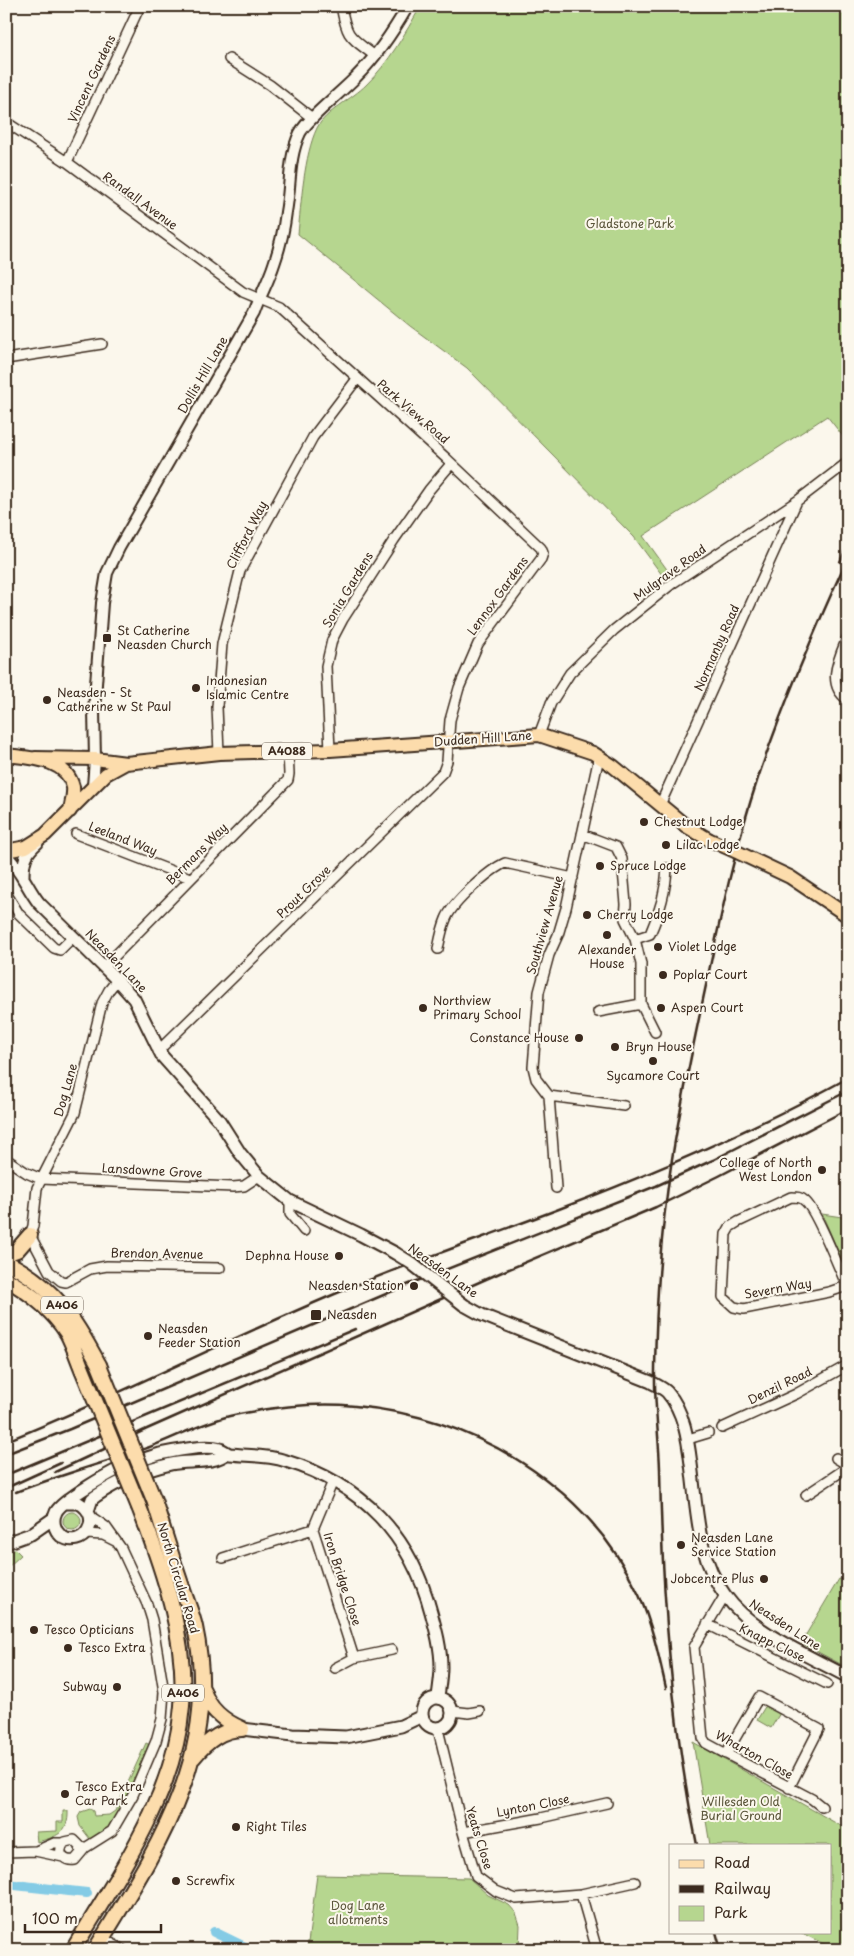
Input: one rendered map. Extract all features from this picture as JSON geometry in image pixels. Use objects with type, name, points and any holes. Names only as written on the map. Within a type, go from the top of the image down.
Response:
[{"type":"highway","points":[[6,1254],[17,1250],[30,1235]]},
{"type":"highway","name":"North Circular Road","points":[[6,1262],[34,1279],[62,1304],[78,1326],[99,1364],[154,1500],[195,1626],[202,1686],[199,1728],[192,1759],[177,1802],[154,1850],[99,1944]]},
{"type":"highway","name":"North Circular Road","points":[[6,1279],[29,1294],[55,1318],[67,1334],[138,1507],[163,1578],[177,1634],[183,1684],[180,1723],[171,1762],[150,1817],[73,1950]]},
{"type":"highway","points":[[202,1686],[207,1700],[216,1712],[229,1722],[242,1728]]},
{"type":"highway","points":[[192,1759],[214,1738],[242,1728]]},
{"type":"main road","name":"Dudden Hill Lane","points":[[34,758],[126,763],[219,753],[330,750],[448,740],[540,735],[593,753],[613,766],[686,826],[708,839],[790,877],[848,916]]},
{"type":"main road","name":"A4088","points":[[6,755],[34,758],[53,763],[68,774],[74,788],[70,811],[45,835],[26,847],[6,851]]},
{"type":"main road","name":"Dudden Hill Lane","points":[[70,811],[106,774],[126,763]]},
{"type":"main road","points":[[23,877],[23,863],[28,851],[45,835]]},
{"type":"main road","name":"Neasden Lane","points":[[6,856],[16,865],[30,892],[39,903],[117,980],[139,1006],[158,1051],[219,1120],[240,1153],[259,1176],[290,1201],[361,1235],[411,1264],[464,1306],[482,1315],[651,1382],[666,1392],[676,1408],[688,1439],[698,1521],[706,1558],[714,1578],[724,1595],[750,1621],[808,1658],[848,1677]]},
{"type":"main road","points":[[227,1454],[221,1449],[206,1448],[158,1455],[127,1465],[94,1481],[59,1507],[54,1518],[54,1527],[60,1535],[67,1539],[75,1539],[86,1534],[90,1526],[89,1514],[92,1499],[129,1478],[172,1464],[221,1458],[227,1454],[276,1458],[303,1467],[355,1494],[384,1520],[412,1561],[424,1588],[438,1638],[441,1668],[438,1697]]},
{"type":"main road","points":[[65,1503],[79,1503],[89,1514]]},
{"type":"main road","points":[[6,1543],[31,1534],[54,1518]]},
{"type":"main road","points":[[31,1534],[60,1535]]},
{"type":"main road","points":[[438,1697],[446,1701],[452,1711],[452,1716],[448,1723],[438,1728],[430,1727],[424,1722],[422,1716],[424,1704],[432,1698],[438,1697]]},
{"type":"main road","points":[[242,1728],[293,1736],[346,1737],[401,1726],[422,1716]]},
{"type":"street","name":"Vincent Gardens","points":[[67,162],[140,6]]},
{"type":"street","points":[[341,6],[345,29],[349,36],[375,56]]},
{"type":"street","name":"Dollis Hill Lane","points":[[93,786],[95,760],[94,711],[102,603],[107,573],[119,548],[254,313],[275,262],[286,211],[290,169],[300,133],[312,118],[358,75],[375,56],[393,32],[408,6]]},
{"type":"street","points":[[229,59],[270,85],[312,118]]},
{"type":"street","name":"Randall Avenue","points":[[6,122],[67,162],[243,292],[260,298]]},
{"type":"street","name":"Park View Road","points":[[260,298],[279,307],[451,464],[541,548],[543,553]]},
{"type":"street","points":[[6,360],[102,344]]},
{"type":"street","name":"Clifford Way","points":[[219,753],[217,707],[222,644],[240,571],[313,437],[357,379]]},
{"type":"street","name":"Mulgrave Road","points":[[540,735],[551,703],[560,688],[570,673],[593,649],[674,583],[797,501],[848,462]]},
{"type":"street","name":"Sonia Gardens","points":[[330,750],[326,666],[332,640],[343,619],[394,540],[429,490],[451,464]]},
{"type":"street","name":"Normanby Road","points":[[660,805],[797,501]]},
{"type":"street","name":"Lennox Gardens","points":[[448,740],[450,720],[459,688],[478,644],[543,553]]},
{"type":"street","points":[[848,636],[834,680],[837,689],[848,700]]},
{"type":"street","name":"Prout Grove","points":[[158,1051],[443,772],[448,740]]},
{"type":"street","name":"Bermans Way","points":[[104,967],[288,780],[288,751]]},
{"type":"street","name":"Southview Avenue","points":[[556,1188],[549,1096],[536,1079],[533,1067],[539,992],[549,955],[558,935],[566,908],[599,757]]},
{"type":"street","name":"Leeland Way","points":[[76,834],[190,878]]},
{"type":"street","points":[[582,834],[616,847],[622,859],[626,904],[625,919],[635,939],[641,964],[641,1004],[656,1032]]},
{"type":"street","points":[[438,949],[446,918],[453,906],[494,867],[505,863],[573,878]]},
{"type":"street","points":[[635,939],[650,934],[658,913],[667,868]]},
{"type":"street","points":[[6,894],[19,914],[54,948],[60,950],[73,936]]},
{"type":"street","name":"Dog Lane","points":[[30,1235],[33,1226],[35,1196],[41,1179],[75,1113],[102,1002],[117,980]]},
{"type":"street","points":[[598,1012],[641,1004]]},
{"type":"street","points":[[549,1096],[624,1106]]},
{"type":"street","points":[[6,1159],[27,1173],[41,1179]]},
{"type":"street","name":"Lansdowne Grove","points":[[41,1179],[233,1187],[244,1186],[259,1176]]},
{"type":"street","name":"Severn Way","points":[[791,1197],[800,1198],[807,1202],[848,1286],[829,1292],[744,1309],[734,1307],[723,1297],[726,1234],[730,1227],[791,1197]]},
{"type":"street","points":[[290,1201],[290,1214],[304,1231]]},
{"type":"street","name":"Brendon Avenue","points":[[30,1235],[49,1271],[61,1281],[66,1282],[90,1269],[107,1266],[220,1268]]},
{"type":"street","name":"Denzil Road","points":[[722,1428],[796,1394],[848,1365]]},
{"type":"street","points":[[688,1439],[708,1432]]},
{"type":"street","points":[[806,1495],[848,1466],[836,1458]]},
{"type":"street","name":"Iron Bridge Close","points":[[333,1481],[313,1529],[354,1658]]},
{"type":"street","points":[[6,1852],[35,1851],[72,1861],[78,1858],[81,1852],[91,1844],[112,1831],[133,1795],[156,1741],[162,1719],[164,1692],[150,1612],[117,1543],[106,1528],[89,1514]]},
{"type":"street","points":[[223,1558],[313,1529]]},
{"type":"street","points":[[86,1534],[103,1535],[117,1543]]},
{"type":"street","name":"Wharton Close","points":[[724,1595],[694,1647],[703,1738],[706,1743],[822,1807]]},
{"type":"street","name":"Knapp Close","points":[[707,1624],[827,1684]]},
{"type":"street","points":[[334,1668],[354,1658],[392,1650]]},
{"type":"street","points":[[726,1754],[759,1697],[820,1729],[790,1788]]},
{"type":"street","points":[[452,1711],[469,1713],[480,1711]]},
{"type":"street","name":"Yeats Close","points":[[438,1728],[463,1832],[476,1876],[496,1891],[516,1900],[580,1894],[635,1882]]},
{"type":"street","name":"Lynton Close","points":[[463,1832],[541,1818],[607,1803]]},
{"type":"street","points":[[35,1851],[54,1843],[64,1843],[70,1840],[80,1846],[81,1852]]},
{"type":"street","points":[[62,1857],[60,1851],[64,1843]]},
{"type":"street","points":[[580,1894],[597,1950]]},
{"type":"street","points":[[99,1944],[123,1950]]},
{"type":"green space","name":"Gladstone Park","points":[[421,6],[848,6],[848,443],[827,416],[643,536],[671,575],[665,579],[634,537],[467,368],[410,326],[298,234],[306,165],[317,128],[326,116],[360,90],[382,67]]},
{"type":"green space","points":[[822,1214],[842,1217],[848,1228],[848,1274]]},
{"type":"green space","points":[[72,1512],[80,1517],[81,1521],[76,1529],[72,1530],[64,1525],[63,1521],[68,1513]]},
{"type":"green space","points":[[15,1549],[21,1555],[6,1569],[6,1553]]},
{"type":"green space","points":[[839,1579],[848,1581],[848,1668],[801,1643]]},
{"type":"green space","points":[[766,1705],[780,1713],[771,1728],[757,1720]]},
{"type":"green space","name":"Willesden Old Burial Ground","points":[[693,1742],[848,1830],[848,1950],[836,1950],[804,1934],[832,1934],[832,1844],[710,1844]]},
{"type":"green space","points":[[146,1743],[150,1745],[132,1790],[120,1813],[105,1831],[90,1839],[80,1826],[78,1817],[81,1812],[90,1809],[93,1811],[94,1816],[109,1815],[115,1811]]},
{"type":"green space","points":[[63,1811],[68,1811],[68,1818],[64,1829],[55,1836],[37,1842],[36,1832],[57,1831],[57,1822],[63,1822]]},
{"type":"green space","name":"Dog Lane allotments","points":[[317,1875],[469,1878],[488,1895],[509,1905],[516,1913],[520,1925],[519,1950],[307,1950]]},
{"type":"waterway","points":[[6,1884],[87,1893]]},
{"type":"waterway","points":[[214,1932],[251,1950]]},
{"type":"railway","points":[[840,562],[848,544]]},
{"type":"railway","points":[[697,1844],[674,1705],[663,1563],[655,1382],[658,1291],[665,1212],[687,1074],[722,910],[742,830],[778,722],[848,557]]},
{"type":"railway","points":[[6,1441],[347,1289],[596,1195],[669,1165],[777,1115],[848,1078]]},
{"type":"railway","points":[[6,1454],[70,1429],[407,1285],[656,1186],[713,1160],[848,1091]]},
{"type":"railway","points":[[55,1472],[147,1429],[502,1272],[656,1207],[848,1109]]},
{"type":"railway","points":[[6,1475],[355,1329]]},
{"type":"railway","points":[[16,1492],[147,1448],[211,1422],[234,1415],[264,1410],[310,1405],[355,1406],[400,1413],[443,1425],[484,1441],[522,1463],[558,1489],[590,1520],[617,1555],[644,1606],[666,1688]]},
{"type":"railway","points":[[6,1488],[61,1463]]},
{"type":"railway","points":[[717,1934],[721,1950]]},
{"type":"place","name":"St Catherine Neasden Church","points":[[107,638]]},
{"type":"place","name":"Indonesian Islamic Centre","points":[[196,688]]},
{"type":"place","name":"Neasden - St Catherine w St Paul","points":[[47,700]]},
{"type":"place","name":"Chestnut Lodge","points":[[644,822]]},
{"type":"place","name":"Lilac Lodge","points":[[666,845]]},
{"type":"place","name":"Spruce Lodge","points":[[600,866]]},
{"type":"place","name":"Cherry Lodge","points":[[587,915]]},
{"type":"place","name":"Alexander House","points":[[607,935]]},
{"type":"place","name":"Violet Lodge","points":[[658,947]]},
{"type":"place","name":"Poplar Court","points":[[663,975]]},
{"type":"place","name":"Northview Primary School","points":[[423,1008]]},
{"type":"place","name":"Aspen Court","points":[[661,1008]]},
{"type":"place","name":"Constance House","points":[[579,1038]]},
{"type":"place","name":"Bryn House","points":[[615,1047]]},
{"type":"place","name":"Sycamore Court","points":[[653,1061]]},
{"type":"place","name":"College of North West London","points":[[822,1170]]},
{"type":"place","name":"Dephna House","points":[[339,1256]]},
{"type":"place","name":"Neasden Station","points":[[414,1286]]},
{"type":"place","name":"Neasden","points":[[316,1315]]},
{"type":"place","name":"Neasden Feeder Station","points":[[148,1336]]},
{"type":"place","name":"Neasden Lane Service Station","points":[[681,1545]]},
{"type":"place","name":"Jobcentre Plus","points":[[764,1579]]},
{"type":"place","name":"Tesco Opticians","points":[[34,1630]]},
{"type":"place","name":"Tesco Extra","points":[[68,1648]]},
{"type":"place","name":"Subway","points":[[117,1687]]},
{"type":"place","name":"Tesco Extra Car Park","points":[[65,1794]]},
{"type":"place","name":"Right Tiles","points":[[236,1827]]},
{"type":"place","name":"Screwfix","points":[[176,1881]]}]
